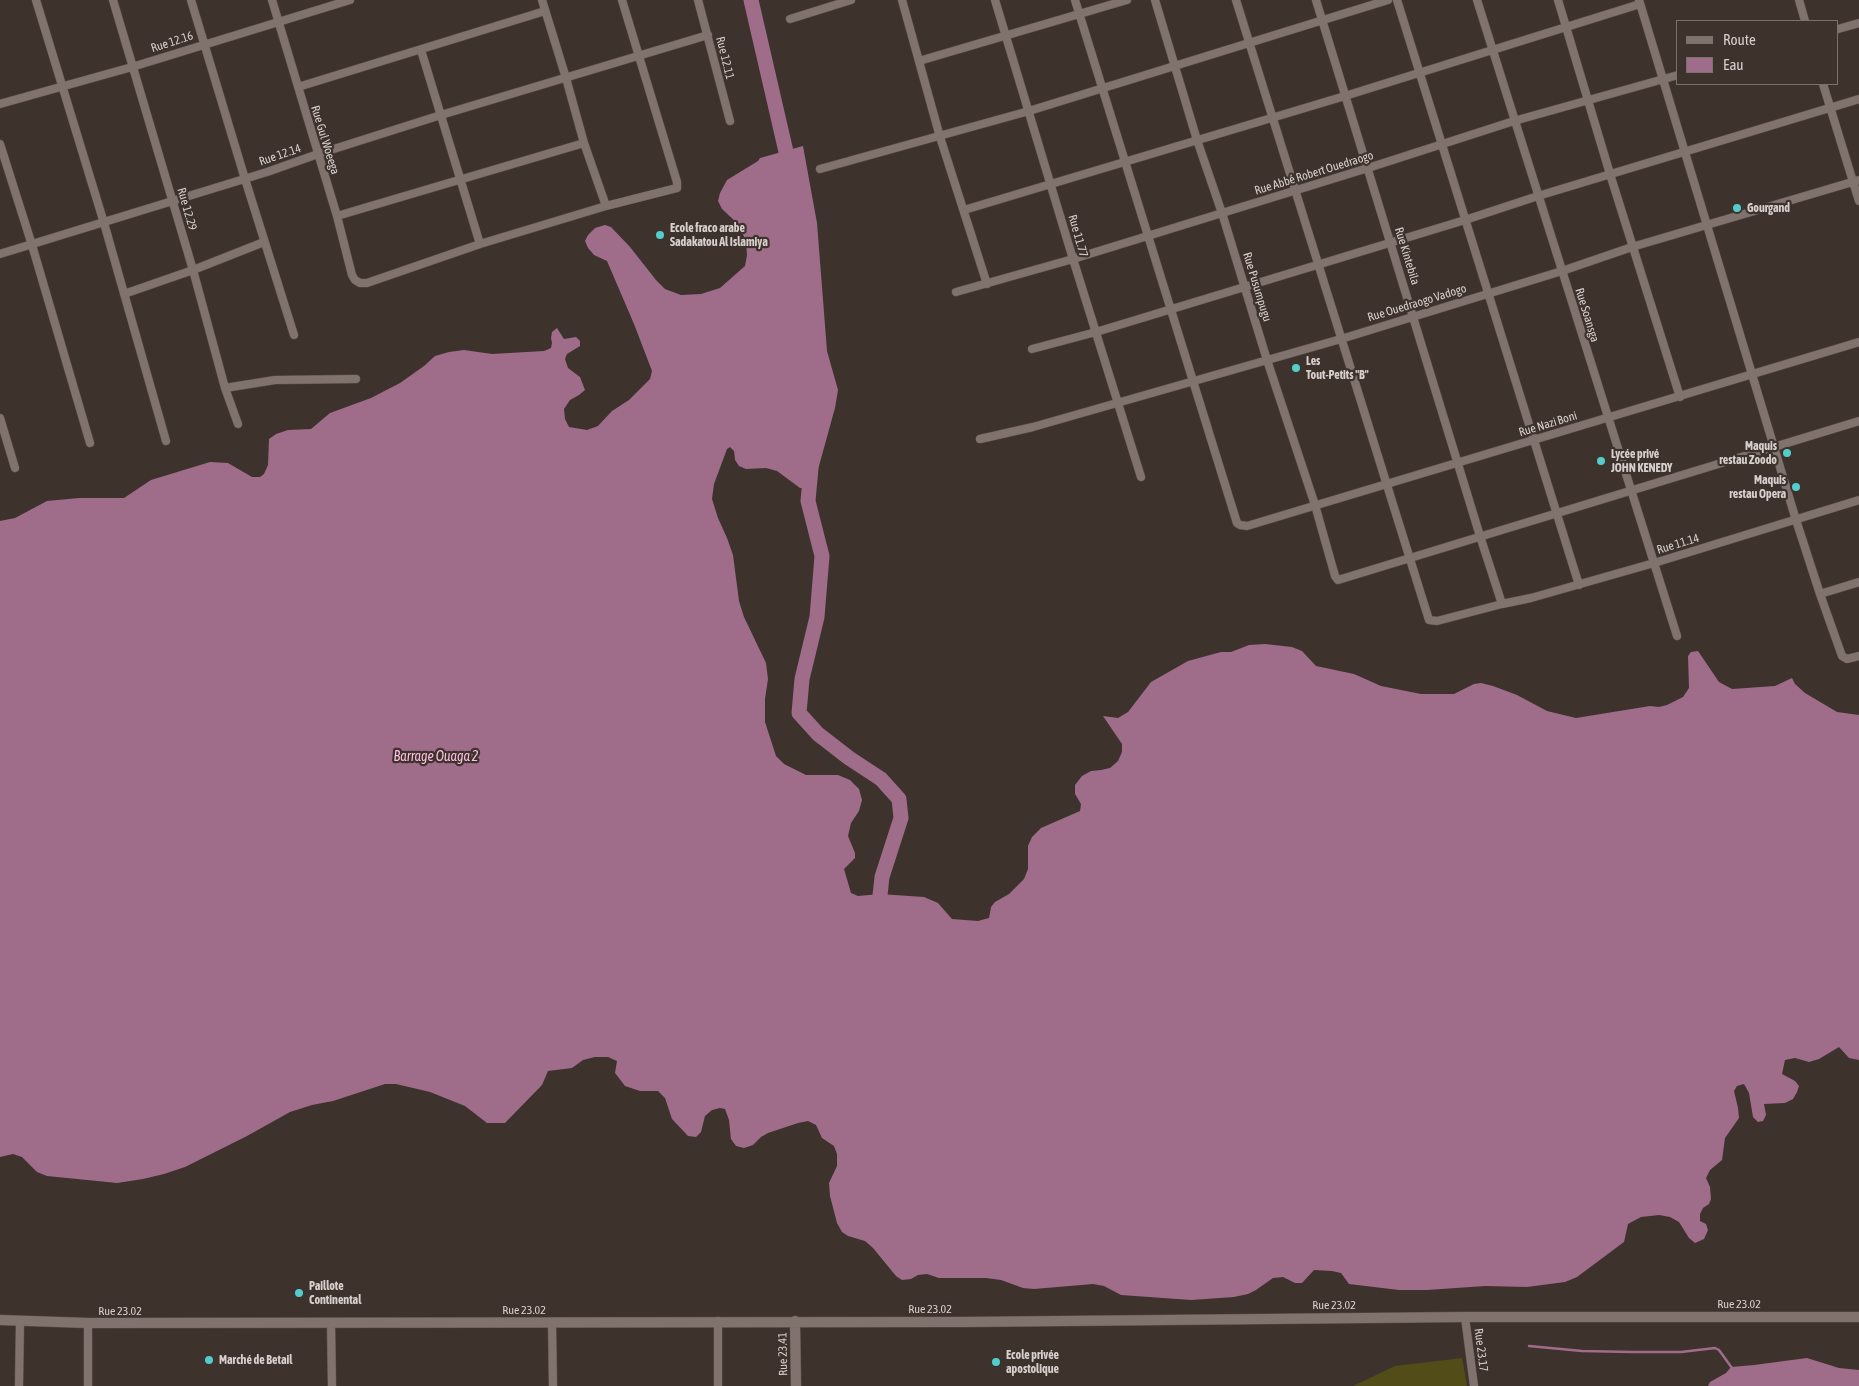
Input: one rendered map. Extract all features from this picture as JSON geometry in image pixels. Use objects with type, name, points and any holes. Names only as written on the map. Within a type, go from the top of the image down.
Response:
[{"type":"street","points":[[36,0],[104,222],[166,441]]},
{"type":"street","name":"Rue 12.29","points":[[112,0],[173,200],[225,388],[238,424]]},
{"type":"street","points":[[191,0],[244,179],[294,335]]},
{"type":"street","name":"Rue Gul Woeega","points":[[272,0],[355,280],[360,283],[367,283],[480,244]]},
{"type":"street","name":"Rue 12.16","points":[[0,104],[132,67],[350,0]]},
{"type":"street","points":[[542,0],[584,143],[606,206]]},
{"type":"street","points":[[421,50],[480,244],[606,206],[675,189],[678,185],[622,0]]},
{"type":"street","name":"Rue 12.11","points":[[698,0],[730,121]]},
{"type":"street","points":[[790,19],[851,0]]},
{"type":"street","points":[[902,0],[940,137],[987,284]]},
{"type":"street","name":"Rue 11.77","points":[[995,0],[1141,477]]},
{"type":"street","points":[[1075,0],[1194,381]]},
{"type":"street","points":[[919,62],[1127,0]]},
{"type":"street","name":"Rue Pusumpugu","points":[[1155,0],[1197,140],[1315,506],[1334,576],[1338,580],[1409,558]]},
{"type":"street","points":[[1236,0],[1271,118],[1409,558],[1859,421]]},
{"type":"street","name":"Rue Kintebila","points":[[1316,0],[1502,604]]},
{"type":"street","points":[[820,169],[1029,111],[1388,0]]},
{"type":"street","points":[[1397,0],[1579,585]]},
{"type":"street","name":"Rue Soansga","points":[[1477,0],[1677,636]]},
{"type":"street","points":[[1558,0],[1632,247],[1680,396]]},
{"type":"street","points":[[1799,0],[1805,20]]},
{"type":"street","points":[[964,210],[1346,96],[1566,27],[1639,2],[1820,594],[1842,656],[1847,659],[1859,656]]},
{"type":"street","points":[[298,87],[545,11]]},
{"type":"street","points":[[1839,29],[1859,22]]},
{"type":"street","name":"Rue 12.14","points":[[0,254],[244,179],[441,115],[708,35]]},
{"type":"street","name":"Rue Abbé Robert Ouedraogo","points":[[956,292],[1148,236],[1514,121],[1676,76]]},
{"type":"street","points":[[1824,85],[1856,181],[1859,201]]},
{"type":"street","points":[[1032,349],[1096,332],[1859,99]]},
{"type":"street","points":[[337,216],[584,143]]},
{"type":"street","points":[[0,144],[32,245],[90,443]]},
{"type":"street","name":"Rue Ouedraogo Vadogo","points":[[980,439],[1033,427],[1341,339],[1562,271],[1632,247],[1856,181]]},
{"type":"street","points":[[124,294],[193,270],[264,242]]},
{"type":"street","name":"Rue Nazi Boni","points":[[1194,381],[1237,523],[1243,526],[1386,485],[1859,342]]},
{"type":"street","points":[[225,388],[274,380],[356,379]]},
{"type":"street","points":[[0,418],[14,468]]},
{"type":"street","name":"Rue 11.14","points":[[1409,558],[1427,618],[1431,621],[1437,621],[1579,585],[1859,500]]},
{"type":"street","points":[[1820,594],[1859,582]]},
{"type":"street","name":"Rue 23.02","points":[[0,1320],[88,1323],[964,1322],[1465,1317],[1859,1317]]},
{"type":"street","name":"Rue 23.17","points":[[1465,1317],[1474,1386]]},
{"type":"street","points":[[19,1386],[20,1321]]},
{"type":"street","points":[[718,1321],[718,1386]]},
{"type":"street","name":"Rue 23.41","points":[[795,1321],[796,1386]]},
{"type":"street","points":[[552,1322],[553,1386]]},
{"type":"street","points":[[88,1323],[88,1386]]},
{"type":"street","points":[[330,1323],[332,1386]]},
{"type":"shaded area","points":[[1462,1358],[1467,1386],[1353,1386],[1395,1366]]},
{"type":"water","name":"Barrage Ouaga 2","points":[[803,146],[817,223],[827,351],[838,390],[835,408],[814,484],[807,488],[800,488],[777,471],[766,468],[746,469],[739,466],[735,460],[734,451],[730,447],[727,449],[714,484],[712,499],[733,555],[739,601],[744,617],[766,663],[768,679],[765,699],[765,722],[776,756],[784,764],[806,775],[838,775],[850,780],[859,789],[862,800],[859,811],[851,823],[848,836],[855,853],[855,858],[844,869],[851,893],[858,896],[880,894],[924,897],[938,903],[952,919],[978,921],[989,918],[991,907],[995,902],[1009,894],[1024,879],[1028,869],[1028,846],[1032,837],[1041,828],[1080,811],[1081,804],[1075,794],[1075,785],[1082,776],[1091,771],[1110,768],[1118,761],[1122,752],[1122,744],[1103,716],[1118,718],[1128,712],[1151,682],[1188,661],[1221,652],[1231,652],[1249,645],[1265,644],[1292,647],[1302,651],[1316,666],[1354,674],[1381,686],[1421,694],[1454,694],[1474,684],[1481,683],[1517,695],[1547,711],[1576,718],[1650,706],[1659,707],[1683,697],[1689,688],[1688,656],[1691,652],[1698,651],[1719,682],[1732,689],[1775,686],[1792,678],[1795,684],[1805,693],[1837,712],[1859,715],[1859,1060],[1849,1058],[1839,1047],[1819,1059],[1809,1062],[1795,1058],[1785,1060],[1782,1074],[1795,1081],[1799,1086],[1797,1092],[1793,1099],[1785,1103],[1764,1104],[1766,1115],[1763,1121],[1758,1122],[1753,1117],[1749,1093],[1744,1084],[1737,1086],[1734,1091],[1739,1118],[1725,1138],[1722,1160],[1710,1170],[1706,1178],[1710,1187],[1711,1199],[1700,1214],[1700,1221],[1706,1224],[1708,1230],[1704,1239],[1695,1243],[1689,1238],[1679,1222],[1670,1217],[1659,1215],[1641,1217],[1628,1224],[1624,1242],[1577,1277],[1565,1282],[1527,1287],[1485,1286],[1399,1290],[1349,1284],[1341,1273],[1314,1270],[1302,1283],[1295,1283],[1283,1277],[1273,1278],[1248,1294],[1234,1297],[1191,1300],[1121,1295],[1104,1286],[1093,1284],[1034,1289],[1023,1288],[1001,1280],[986,1278],[939,1278],[927,1274],[902,1280],[896,1276],[873,1248],[865,1241],[848,1236],[842,1232],[837,1223],[830,1196],[829,1183],[837,1166],[837,1154],[834,1146],[822,1138],[816,1125],[808,1121],[798,1123],[768,1133],[753,1145],[744,1148],[736,1146],[731,1139],[729,1120],[725,1109],[720,1108],[712,1110],[705,1116],[701,1132],[696,1137],[688,1136],[672,1119],[665,1098],[658,1091],[640,1091],[625,1086],[615,1073],[617,1061],[608,1057],[595,1057],[583,1060],[572,1068],[548,1071],[542,1085],[505,1123],[487,1123],[465,1106],[430,1092],[396,1084],[385,1084],[333,1101],[290,1112],[185,1167],[143,1179],[117,1183],[47,1176],[37,1172],[22,1157],[13,1154],[0,1157],[0,521],[15,518],[47,501],[79,498],[124,498],[151,480],[210,462],[228,463],[252,477],[260,477],[264,474],[268,465],[269,439],[276,434],[288,430],[311,429],[330,413],[371,398],[400,383],[435,356],[464,350],[492,354],[544,351],[551,348],[552,332],[557,328],[564,339],[576,337],[580,341],[580,346],[567,354],[565,359],[568,368],[580,377],[585,390],[570,400],[564,409],[565,419],[569,427],[587,430],[598,426],[612,411],[629,400],[650,379],[652,371],[607,261],[594,255],[588,248],[585,241],[588,235],[595,228],[605,225],[611,227],[665,289],[681,295],[701,294],[720,288],[745,266],[747,255],[746,241],[738,224],[722,209],[718,201],[727,180],[760,158]]},
{"type":"water","points":[[1807,1358],[1839,1368],[1859,1370],[1859,1386],[1708,1386],[1710,1382],[1726,1373],[1731,1367]]},
{"type":"waterway","points":[[751,0],[790,169]]},
{"type":"waterway","points":[[811,468],[808,501],[822,556],[817,617],[802,679],[799,713],[818,734],[849,758],[881,779],[899,799],[901,818],[882,877],[878,914]]},
{"type":"waterway","points":[[1529,1346],[1582,1351],[1632,1352],[1681,1352],[1715,1348],[1719,1350],[1732,1368]]},
{"type":"place","name":"Gourgand","points":[[1737,208]]},
{"type":"place","name":"Ecole fraco arabe Sadakatou Al Islamiya","points":[[660,235]]},
{"type":"place","name":"Les Tout-Petits \"B\"","points":[[1296,368]]},
{"type":"place","name":"Maquis restau Zoodo","points":[[1787,453]]},
{"type":"place","name":"Lycée privé JOHN KENEDY","points":[[1601,461]]},
{"type":"place","name":"Maquis restau Opera","points":[[1796,487]]},
{"type":"place","name":"Paillote Continental","points":[[299,1293]]},
{"type":"place","name":"Marché de Betail","points":[[209,1360]]},
{"type":"place","name":"Ecole privée apostolique","points":[[996,1362]]}]
